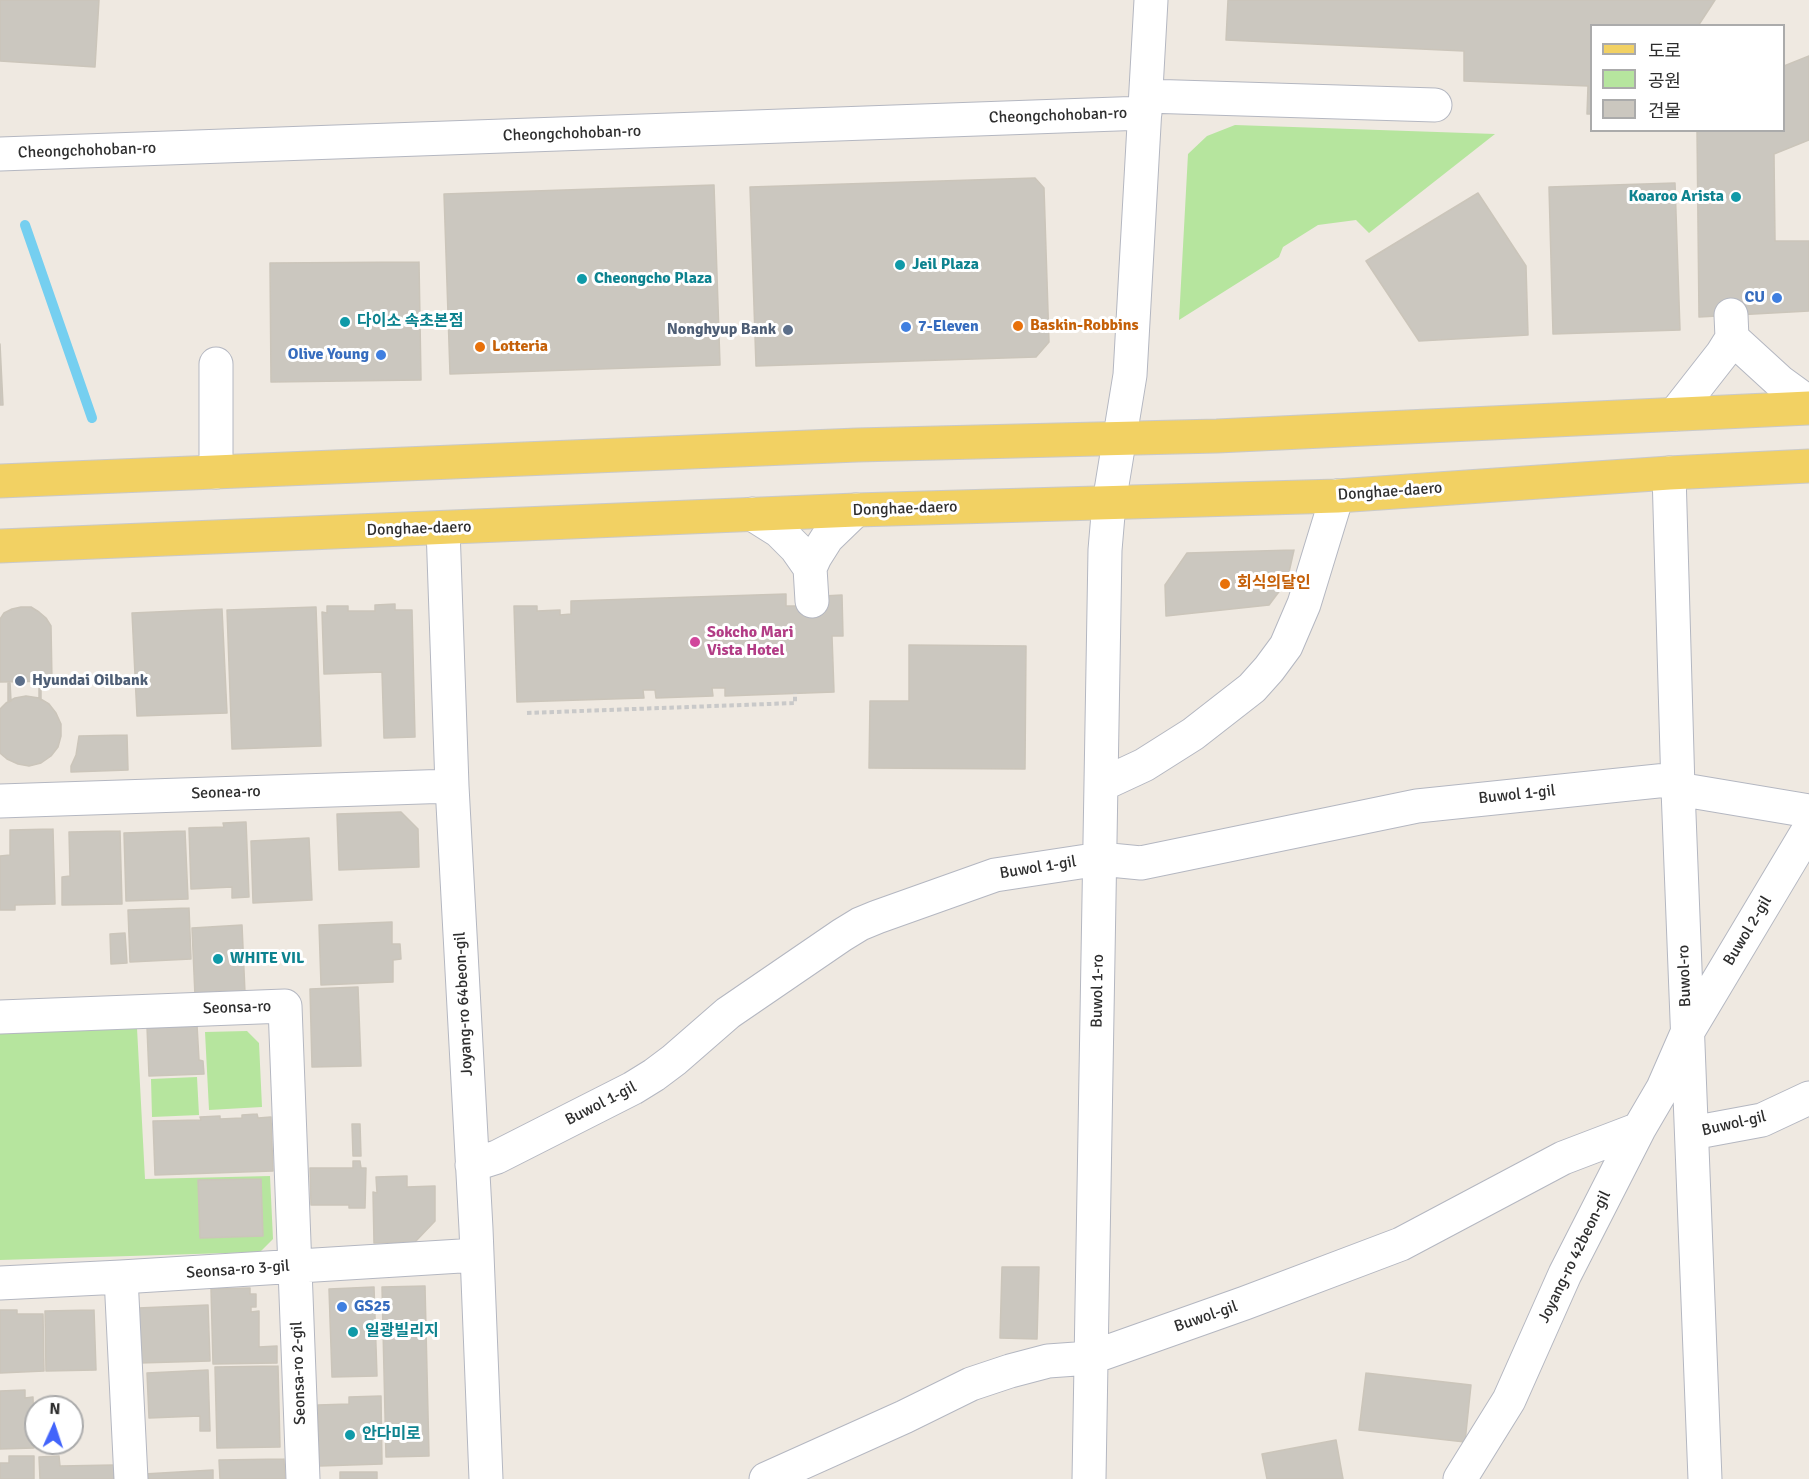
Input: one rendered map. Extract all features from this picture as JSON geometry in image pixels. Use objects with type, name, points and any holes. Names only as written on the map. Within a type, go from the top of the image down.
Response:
[{"type":"main road","points":[[0,481],[857,445],[1217,436],[1809,408]]},
{"type":"main road","name":"Donghae-daero","points":[[0,546],[856,510],[1337,496],[1669,473],[1809,466]]},
{"type":"street","name":"Buwol 1-ro","points":[[1089,1479],[1105,550],[1109,503],[1130,375],[1151,0]]},
{"type":"street","name":"Cheongchohoban-ro","points":[[0,154],[1145,105],[1435,105]]},
{"type":"street","points":[[1675,414],[1722,354],[1731,326],[1779,381],[1809,403]]},
{"type":"street","points":[[216,364],[216,472]]},
{"type":"street","name":"Buwol-ro","points":[[1669,473],[1678,784],[1705,1479]]},
{"type":"street","points":[[1101,784],[1144,765],[1193,734],[1252,688],[1269,669],[1286,646],[1304,604],[1337,496]]},
{"type":"street","points":[[812,601],[810,568],[827,538],[856,510]]},
{"type":"street","points":[[752,514],[779,531],[796,548],[810,568]]},
{"type":"street","name":"Joyang-ro 64beon-gil","points":[[443,528],[452,786],[477,1256],[486,1479]]},
{"type":"street","name":"Buwol 1-gil","points":[[472,1165],[497,1157],[633,1088],[654,1075],[728,1013],[860,924],[876,916],[995,875],[1100,859],[1141,863],[1417,806],[1678,784],[1809,811]]},
{"type":"street","name":"Seonea-ro","points":[[0,801],[452,786]]},
{"type":"street","name":"Buwol 2-gil","points":[[1687,1033],[1809,829]]},
{"type":"street","name":"Seonsa-ro","points":[[0,1017],[285,1006],[295,1266]]},
{"type":"street","name":"Joyang-ro 42beon-gil","points":[[1460,1479],[1509,1400],[1565,1274],[1639,1129],[1664,1088],[1687,1033]]},
{"type":"street","name":"Buwol-gil","points":[[1692,1133],[1762,1120],[1809,1098]]},
{"type":"street","name":"Buwol-gil","points":[[766,1479],[971,1384],[1048,1361],[1090,1358],[1401,1245],[1563,1158],[1639,1129]]},
{"type":"street","name":"Seonsa-ro 3-gil","points":[[0,1282],[477,1256]]},
{"type":"street","name":"Seonsa-ro 2-gil","points":[[295,1266],[303,1479]]},
{"type":"street","points":[[122,1277],[131,1479]]},
{"type":"path","points":[[527,712],[795,703],[795,693]]},
{"type":"green space","points":[[1235,125],[1495,134],[1369,233],[1356,220],[1318,225],[1283,247],[1279,257],[1179,320],[1188,154],[1207,136]]},
{"type":"green space","points":[[137,1028],[145,1179],[270,1176],[273,1239],[260,1252],[0,1260],[0,1033]]},
{"type":"green space","points":[[247,1031],[259,1043],[262,1107],[209,1110],[205,1032]]},
{"type":"green space","points":[[197,1077],[199,1115],[152,1117],[151,1079]]},
{"type":"building","points":[[0,0],[99,0],[95,67],[0,61]]},
{"type":"building","points":[[1228,0],[1715,0],[1699,24],[1590,24],[1590,114],[1587,114],[1588,86],[1464,81],[1464,51],[1226,40]]},
{"type":"building","name":"Koaroo Arista","points":[[1809,56],[1809,140],[1774,154],[1775,241],[1809,241],[1809,311],[1699,317],[1697,132],[1785,132],[1785,66]]},
{"type":"building","name":"Jeil Plaza","points":[[1035,178],[1044,188],[1049,342],[1036,357],[756,366],[750,187]]},
{"type":"building","points":[[1675,183],[1680,330],[1553,334],[1549,187]]},
{"type":"building","name":"Cheongcho Plaza","points":[[714,185],[720,365],[450,374],[444,194]]},
{"type":"building","points":[[1478,193],[1526,266],[1528,335],[1419,341],[1366,261]]},
{"type":"building","name":"다이소 속초본점","points":[[419,262],[421,380],[271,382],[270,263]]},
{"type":"building","points":[[0,344],[3,405],[0,405]]},
{"type":"building","points":[[1294,550],[1287,581],[1269,605],[1166,616],[1165,585],[1187,553]]},
{"type":"building","points":[[786,594],[786,606],[800,606],[823,596],[842,595],[843,636],[832,636],[834,692],[725,696],[725,688],[712,688],[713,696],[656,698],[655,690],[643,690],[644,698],[517,702],[514,606],[537,606],[537,611],[560,610],[560,615],[571,614],[571,601]]},
{"type":"building","points":[[395,604],[395,610],[412,610],[415,737],[384,738],[382,672],[324,674],[322,612],[327,613],[327,606],[348,606],[348,611],[375,611],[375,605]]},
{"type":"building","points":[[21,607],[31,607],[39,612],[51,626],[52,681],[0,682],[0,619],[4,613]]},
{"type":"building","points":[[316,607],[321,746],[232,749],[227,610]]},
{"type":"building","points":[[222,609],[227,713],[137,716],[132,613]]},
{"type":"building","points":[[909,645],[1026,646],[1025,769],[869,768],[870,701],[909,701]]},
{"type":"building","points":[[39,681],[41,681],[41,700],[39,698]]},
{"type":"building","points":[[10,682],[11,701],[8,702],[8,683]]},
{"type":"building","points":[[26,696],[39,698],[49,704],[61,724],[58,747],[41,763],[29,766],[18,764],[0,753],[0,709],[15,698]]},
{"type":"building","points":[[127,735],[128,770],[71,772],[79,736]]},
{"type":"building","points":[[401,812],[418,829],[419,867],[339,870],[337,814]]},
{"type":"building","points":[[246,822],[249,897],[232,898],[232,887],[191,889],[189,828],[224,827],[223,823]]},
{"type":"building","points":[[53,829],[55,904],[15,905],[15,910],[0,910],[0,856],[10,855],[10,830]]},
{"type":"building","points":[[120,831],[122,904],[62,905],[62,877],[70,876],[69,832]]},
{"type":"building","points":[[185,831],[188,899],[126,901],[124,833]]},
{"type":"building","points":[[309,838],[312,900],[253,903],[251,841]]},
{"type":"building","points":[[189,908],[191,959],[130,962],[128,910]]},
{"type":"building","points":[[392,922],[392,944],[400,944],[401,959],[393,960],[393,982],[321,985],[319,925]]},
{"type":"building","name":"WHITE VIL","points":[[242,925],[245,993],[227,994],[226,991],[216,991],[217,995],[195,996],[192,928]]},
{"type":"building","points":[[125,933],[127,963],[111,964],[110,934]]},
{"type":"building","points":[[358,987],[361,1066],[312,1067],[310,989]]},
{"type":"building","points":[[197,1025],[199,1060],[203,1061],[204,1074],[149,1076],[147,1027]]},
{"type":"building","points":[[257,1114],[258,1118],[271,1117],[273,1171],[155,1175],[153,1121],[201,1120],[200,1117],[220,1116],[220,1119],[242,1118],[242,1115]]},
{"type":"building","points":[[352,1124],[360,1124],[361,1156],[353,1156]]},
{"type":"building","points":[[353,1161],[360,1161],[361,1168],[366,1168],[365,1208],[349,1208],[349,1205],[311,1205],[310,1168],[353,1168]]},
{"type":"building","points":[[407,1176],[407,1187],[435,1186],[435,1221],[415,1242],[374,1243],[373,1192],[377,1193],[376,1177]]},
{"type":"building","points":[[261,1179],[263,1236],[200,1238],[198,1180]]},
{"type":"building","points":[[1002,1267],[1039,1267],[1037,1339],[1000,1338]]},
{"type":"building","points":[[425,1286],[429,1456],[386,1457],[382,1287]]},
{"type":"building","name":"일광빌리지","points":[[374,1287],[377,1376],[332,1377],[329,1289]]},
{"type":"building","points":[[250,1288],[250,1294],[256,1294],[256,1307],[251,1307],[251,1312],[259,1311],[259,1347],[277,1346],[277,1363],[213,1364],[211,1289]]},
{"type":"building","points":[[208,1305],[210,1361],[139,1363],[138,1308]]},
{"type":"building","points":[[0,1310],[17,1310],[17,1314],[43,1314],[44,1371],[0,1373]]},
{"type":"building","points":[[94,1310],[96,1370],[46,1371],[45,1311]]},
{"type":"building","points":[[278,1366],[280,1447],[217,1448],[215,1367]]},
{"type":"building","points":[[208,1370],[210,1431],[200,1431],[200,1416],[149,1418],[147,1373]]},
{"type":"building","points":[[1366,1373],[1471,1385],[1465,1442],[1359,1430]]},
{"type":"building","points":[[25,1390],[24,1448],[0,1449],[0,1391]]},
{"type":"building","name":"안다미로","points":[[381,1396],[382,1464],[319,1466],[318,1405],[349,1404],[349,1397]]},
{"type":"building","points":[[1336,1440],[1343,1479],[1267,1479],[1262,1454]]},
{"type":"building","points":[[9,1456],[34,1456],[34,1479],[0,1479],[0,1463],[9,1463]]},
{"type":"building","points":[[59,1456],[60,1466],[114,1465],[114,1479],[40,1479],[39,1457]]},
{"type":"building","points":[[284,1459],[285,1479],[220,1479],[219,1460]]},
{"type":"building","points":[[213,1470],[213,1479],[145,1479],[144,1474]]},
{"type":"building","points":[[340,1472],[377,1472],[377,1479],[340,1479]]},
{"type":"waterway","points":[[25,225],[92,418]]},
{"type":"place","name":"Koaroo Arista","points":[[1736,197]]},
{"type":"place","name":"Jeil Plaza","points":[[900,265]]},
{"type":"place","name":"Cheongcho Plaza","points":[[582,279]]},
{"type":"place","name":"CU","points":[[1777,298]]},
{"type":"place","name":"다이소 속초본점","points":[[345,322]]},
{"type":"place","name":"Baskin-Robbins","points":[[1018,326]]},
{"type":"place","name":"7-Eleven","points":[[906,327]]},
{"type":"place","name":"Nonghyup Bank","points":[[788,330]]},
{"type":"place","name":"Lotteria","points":[[480,347]]},
{"type":"place","name":"Olive Young","points":[[381,355]]},
{"type":"place","name":"회식의달인","points":[[1225,584]]},
{"type":"place","name":"Sokcho Mari Vista Hotel","points":[[695,642]]},
{"type":"place","name":"Hyundai Oilbank","points":[[20,681]]},
{"type":"place","name":"WHITE VIL","points":[[218,959]]},
{"type":"place","name":"GS25","points":[[342,1307]]},
{"type":"place","name":"일광빌리지","points":[[353,1332]]},
{"type":"place","name":"안다미로","points":[[350,1435]]}]
